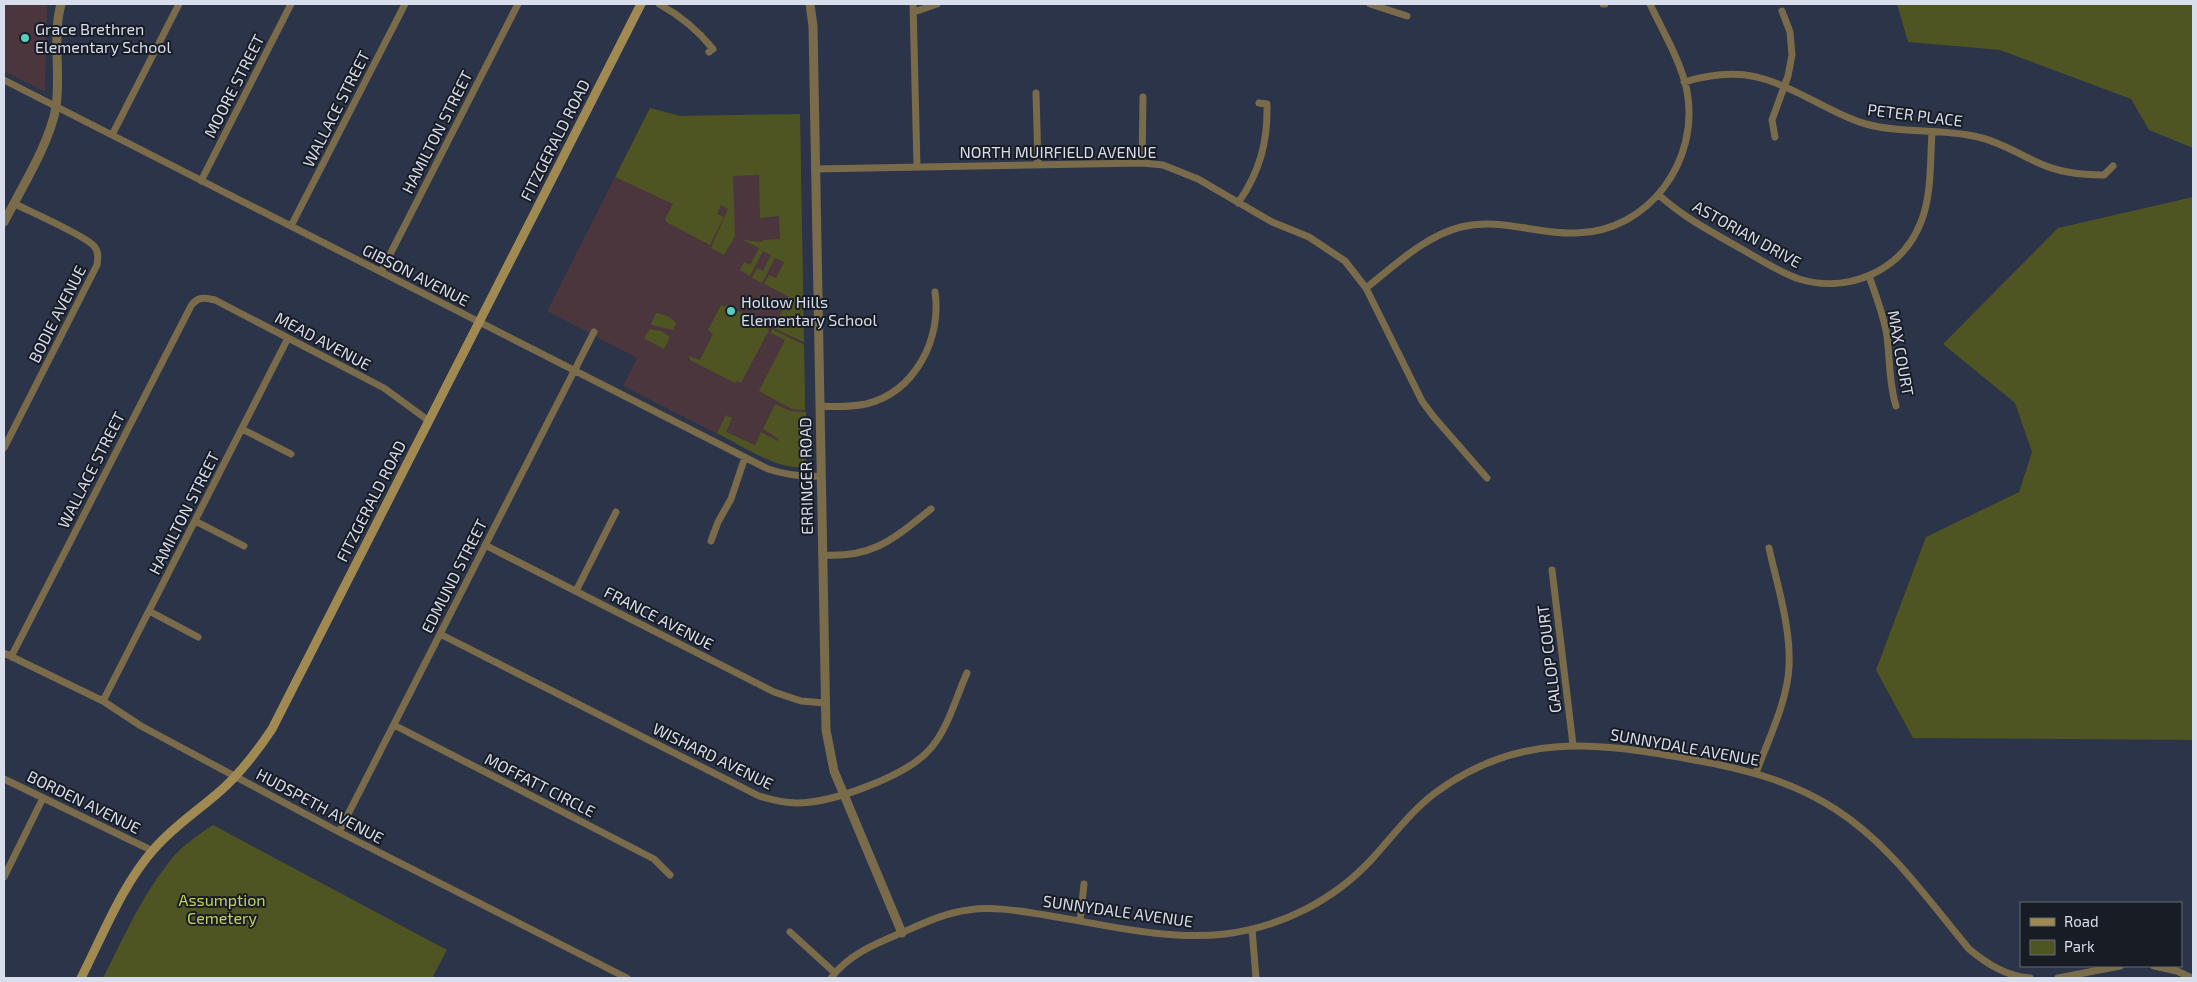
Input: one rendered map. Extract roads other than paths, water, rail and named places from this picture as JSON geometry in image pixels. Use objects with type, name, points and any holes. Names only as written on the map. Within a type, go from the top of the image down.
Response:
[{"type":"main road","name":"FITZGERALD ROAD","points":[[81,978],[128,887],[152,851],[186,818],[235,776],[255,754],[272,729],[641,4]]},
{"type":"street","points":[[4,222],[53,122],[59,80],[57,26],[61,4]]},
{"type":"street","points":[[112,135],[179,4]]},
{"type":"street","name":"MOORE STREET","points":[[201,181],[291,4]]},
{"type":"street","name":"WALLACE STREET","points":[[290,226],[405,4]]},
{"type":"street","name":"HAMILTON STREET","points":[[381,272],[518,4]]},
{"type":"street","points":[[659,4],[686,21],[702,35],[713,50],[709,52]]},
{"type":"street","name":"ERRINGER ROAD","points":[[810,4],[813,26],[825,702],[829,752],[843,794],[902,932]]},
{"type":"street","points":[[913,4],[917,167]]},
{"type":"street","points":[[914,12],[937,4]]},
{"type":"street","points":[[1370,4],[1407,16]]},
{"type":"street","points":[[1366,288],[1428,241],[1458,228],[1489,223],[1562,233],[1594,231],[1622,222],[1636,214],[1659,195],[1678,167],[1687,137],[1689,104],[1684,82],[1650,4]]},
{"type":"street","points":[[1775,137],[1772,120],[1791,66],[1792,44],[1789,27],[1782,11]]},
{"type":"street","name":"PETER PLACE","points":[[1684,82],[1731,73],[1763,78],[1784,86],[1847,118],[1865,124],[1884,128],[1959,134],[1986,139],[2012,149],[2041,164],[2073,174],[2104,175],[2113,166]]},
{"type":"street","name":"GIBSON AVENUE","points":[[4,80],[745,457],[784,474],[804,477],[821,476]]},
{"type":"street","points":[[1036,93],[1038,165]]},
{"type":"street","points":[[1142,163],[1143,97]]},
{"type":"street","points":[[1238,203],[1254,176],[1265,146],[1268,126],[1267,104],[1260,103]]},
{"type":"street","name":"ASTORIAN DRIVE","points":[[1659,195],[1692,221],[1798,279],[1832,284],[1847,282],[1869,276],[1882,269],[1901,254],[1921,223],[1927,198],[1932,132]]},
{"type":"street","name":"NORTH MUIRFIELD AVENUE","points":[[815,169],[1142,163],[1164,166],[1184,172],[1272,222],[1309,237],[1333,252],[1356,273],[1366,288],[1422,401],[1487,478]]},
{"type":"street","name":"BODIE AVENUE","points":[[4,448],[97,265],[98,258],[93,244],[87,240],[14,203]]},
{"type":"street","name":"MAX COURT","points":[[1869,276],[1886,329],[1891,390],[1896,406]]},
{"type":"street","points":[[820,406],[846,407],[868,403],[891,393],[908,379],[923,360],[932,339],[937,317],[935,292]]},
{"type":"street","name":"WALLACE STREET","points":[[11,657],[191,306],[199,298]]},
{"type":"street","name":"MEAD AVENUE","points":[[199,298],[214,300],[384,388],[429,422]]},
{"type":"street","name":"EDMUND STREET","points":[[339,832],[594,332]]},
{"type":"street","name":"HAMILTON STREET","points":[[103,701],[288,338]]},
{"type":"street","points":[[242,430],[291,454]]},
{"type":"street","points":[[711,541],[718,522],[731,499],[745,457]]},
{"type":"street","points":[[822,555],[852,555],[877,548],[894,538],[931,509]]},
{"type":"street","points":[[576,591],[616,512]]},
{"type":"street","points":[[195,521],[244,546]]},
{"type":"street","name":"FRANCE AVENUE","points":[[485,545],[774,692],[802,700],[825,702]]},
{"type":"street","points":[[1756,773],[1784,694],[1789,665],[1788,639],[1769,548]]},
{"type":"street","name":"GALLOP COURT","points":[[1552,570],[1573,745]]},
{"type":"street","points":[[149,612],[198,637]]},
{"type":"street","name":"WISHARD AVENUE","points":[[440,634],[759,796],[781,802],[798,803],[843,794],[897,774],[921,758],[938,738],[967,673]]},
{"type":"street","name":"HUDSPETH AVENUE","points":[[4,653],[103,701],[141,726],[339,832],[627,978]]},
{"type":"street","name":"MOFFATT CIRCLE","points":[[394,725],[654,859],[670,875]]},
{"type":"street","name":"SUNNYDALE AVENUE","points":[[833,975],[862,951],[947,914],[968,910],[1009,910],[1166,934],[1195,936],[1224,934],[1268,926],[1297,914],[1343,885],[1371,859],[1411,813],[1459,777],[1486,764],[1514,754],[1543,748],[1573,745],[1606,746],[1638,750],[1756,773],[1810,794],[1859,826],[1894,859],[1976,954],[1997,969],[2019,977],[2030,978]]},
{"type":"street","name":"BORDEN AVENUE","points":[[4,779],[152,851]]},
{"type":"street","points":[[4,876],[43,798]]},
{"type":"street","points":[[1080,921],[1084,884]]},
{"type":"street","points":[[1252,929],[1256,978]]},
{"type":"street","points":[[790,932],[833,975]]},
{"type":"street","points":[[2058,978],[2115,967]]},
{"type":"street","points":[[2159,967],[2177,971],[2192,978]]},
{"type":"place","name":"Grace Brethren Elementary School","points":[[25,38]]},
{"type":"place","name":"Hollow Hills Elementary School","points":[[731,311]]},
{"type":"park label","name":"Assumption Cemetery","points":[[222,909]]}]
